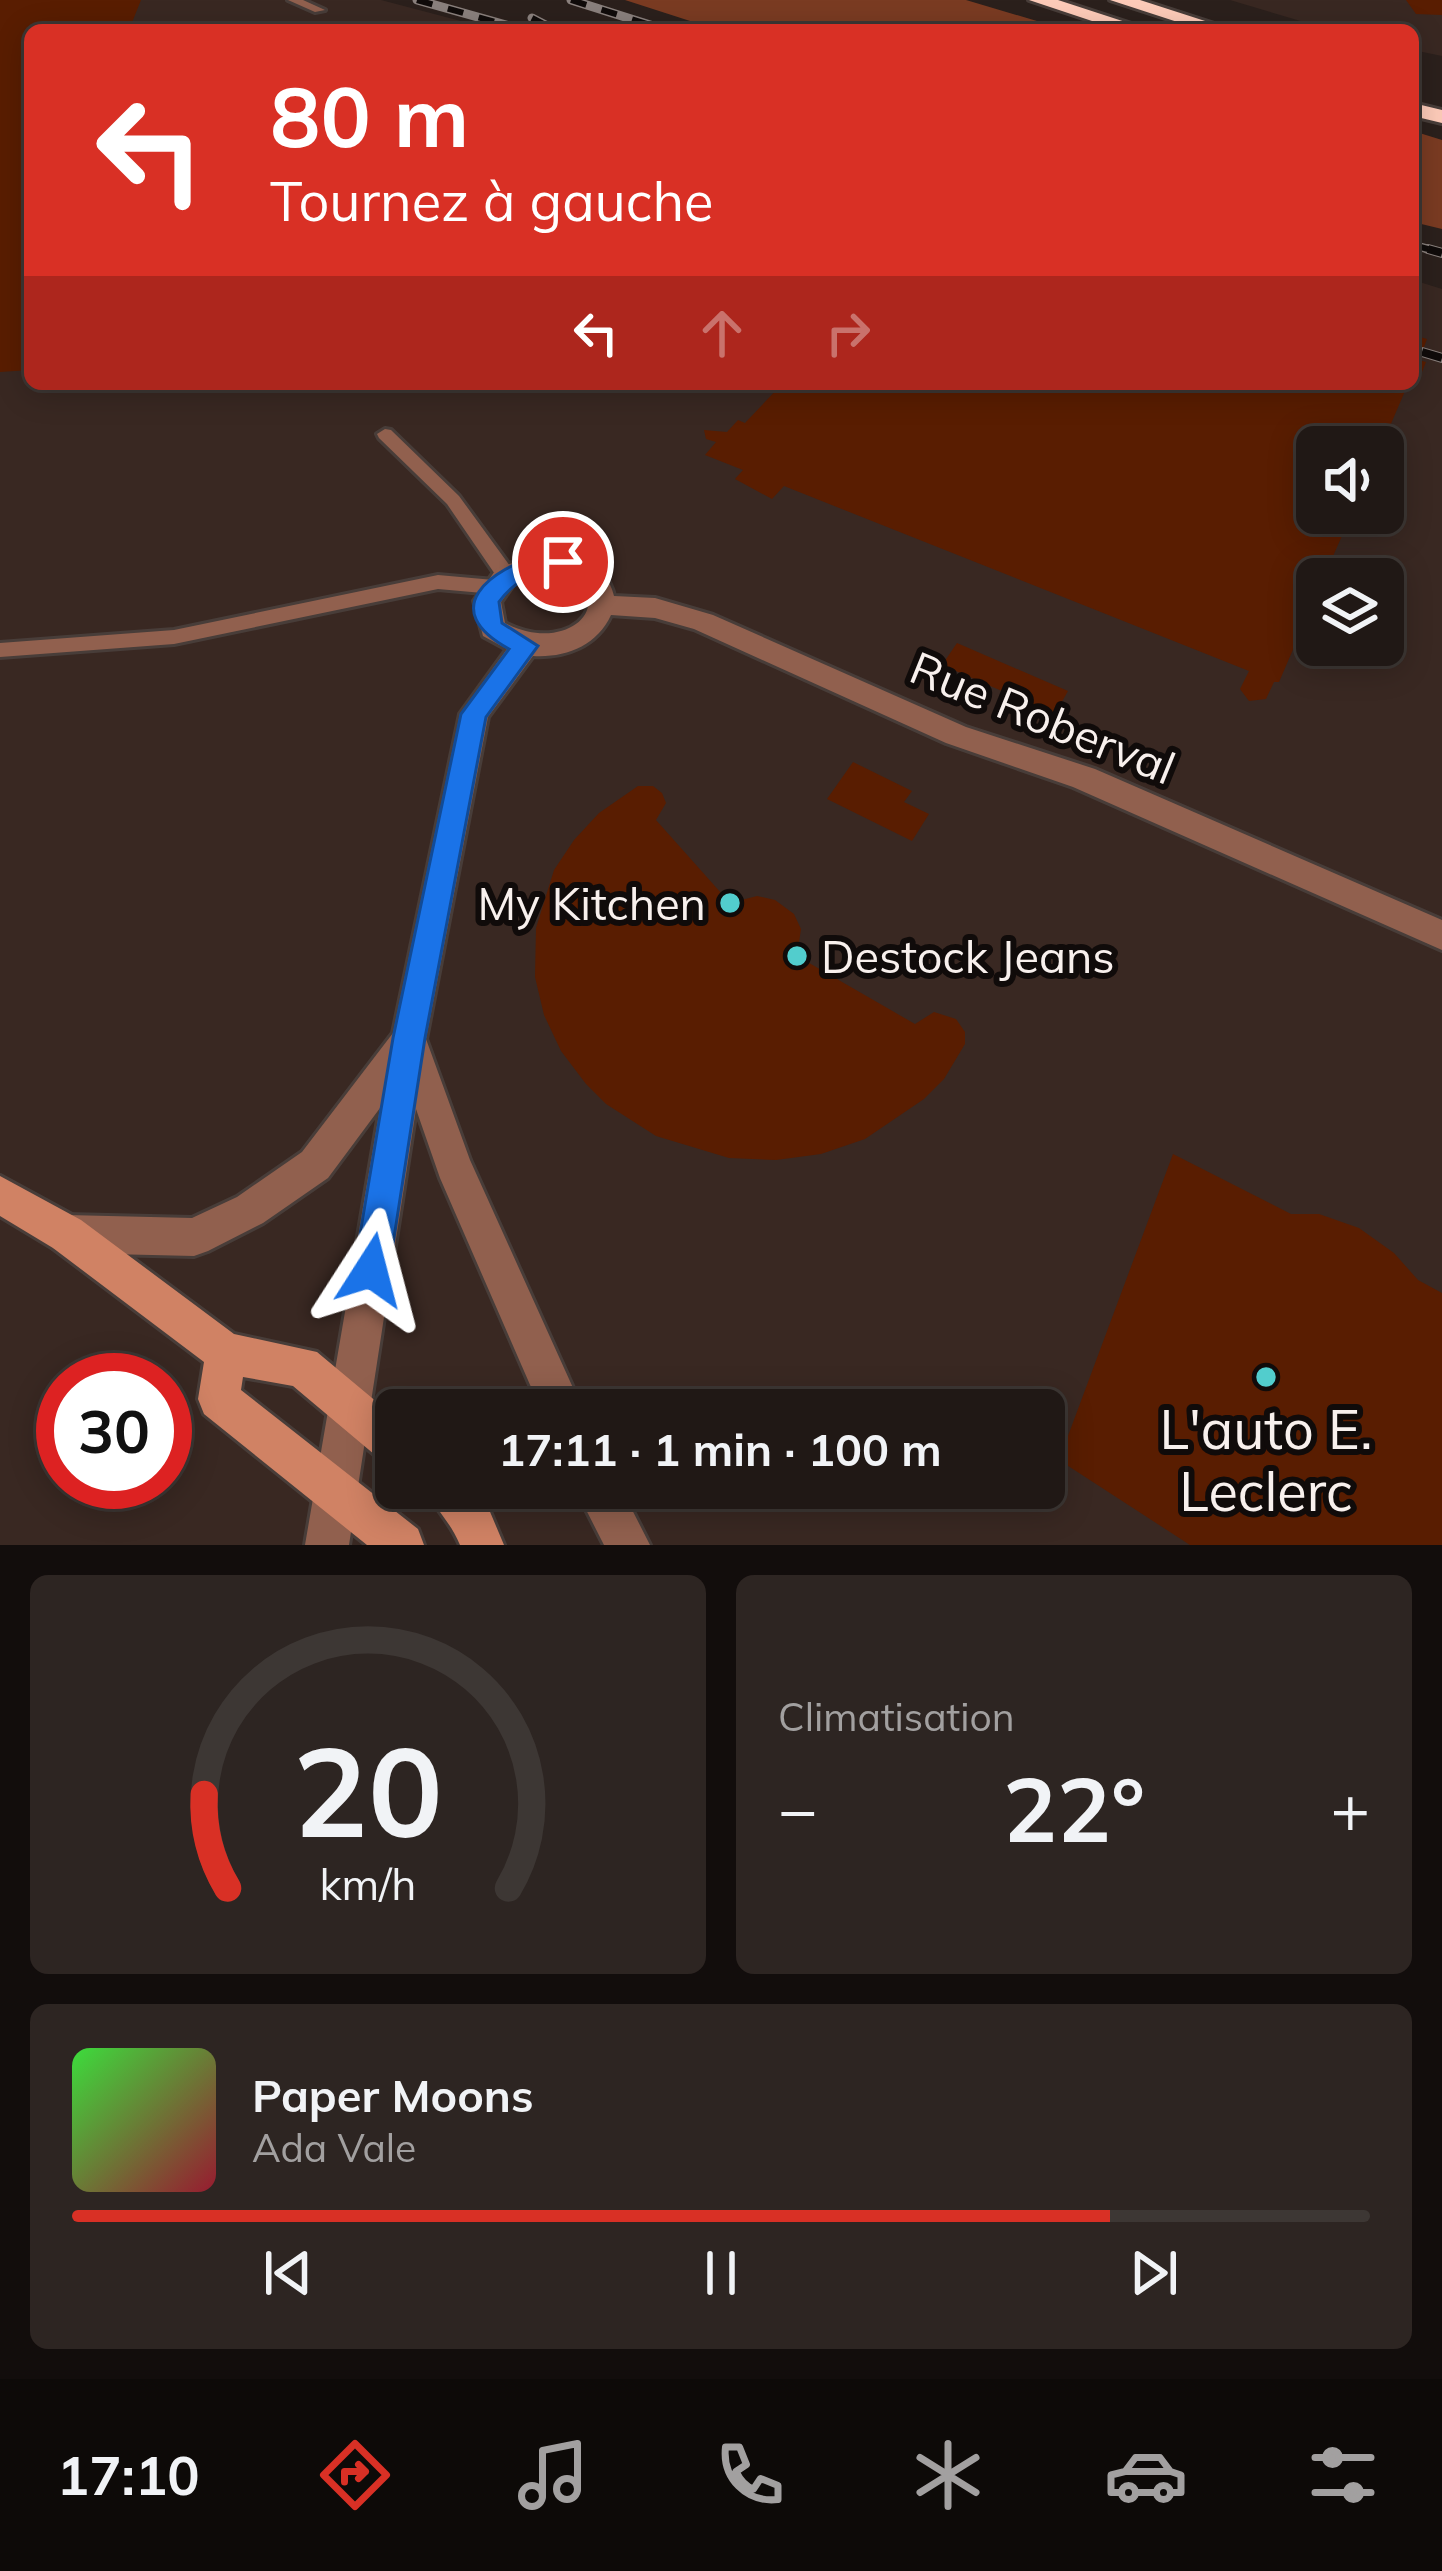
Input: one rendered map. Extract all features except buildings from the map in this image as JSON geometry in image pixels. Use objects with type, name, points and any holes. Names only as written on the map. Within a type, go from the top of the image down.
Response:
[{"type":"highway","points":[[1038,0],[1120,24]]},
{"type":"highway","points":[[1118,0],[1202,24]]},
{"type":"main road","points":[[0,1195],[67,1234],[226,1353],[302,1367],[375,1427]]},
{"type":"main road","points":[[226,1353],[219,1399],[402,1545]]},
{"type":"main road","points":[[467,1509],[482,1545]]},
{"type":"street","points":[[543,562],[563,562],[595,578],[604,590],[605,605],[586,634],[568,643],[525,646],[493,629],[486,616],[500,581],[543,562]]},
{"type":"street","name":"Rue Roberval","points":[[605,605],[655,608],[704,622],[956,735],[1084,778],[1442,935]]},
{"type":"street","points":[[326,1545],[409,1038],[474,714],[525,646]]},
{"type":"street","points":[[67,1234],[194,1237],[250,1210],[315,1165],[409,1038]]},
{"type":"street","points":[[409,1038],[453,1165],[553,1389]]},
{"type":"street","points":[[608,1509],[628,1545]]},
{"type":"lane","points":[[292,0],[319,10]]},
{"type":"lane","points":[[0,650],[174,637],[438,582],[500,581],[453,500],[385,434]]},
{"type":"shaded area","points":[[0,0],[381,0],[472,24],[24,24],[24,390],[1419,390],[1419,282],[1442,289],[1442,1545],[0,1545]]},
{"type":"shaded area","points":[[625,0],[966,0],[1047,24],[699,24]]},
{"type":"shaded area","points":[[1230,0],[1442,0],[1442,56],[1419,51],[1419,24],[1311,24]]},
{"type":"shaded area","points":[[1419,133],[1442,140],[1442,229],[1419,223]]},
{"type":"railway","points":[[417,0],[503,24]]},
{"type":"railway","points":[[571,0],[647,24]]},
{"type":"railway","points":[[532,18],[544,24]]},
{"type":"railway","points":[[1419,247],[1430,250]]},
{"type":"railway","points":[[1430,250],[1439,252]]},
{"type":"railway","points":[[1430,250],[1442,253]]},
{"type":"railway","points":[[1422,352],[1442,358]]},
{"type":"place","name":"My Kitchen","points":[[730,903]]},
{"type":"place","name":"Destock Jeans","points":[[797,956]]},
{"type":"place","name":"L'auto E. Leclerc","points":[[1266,1377]]},
{"type":"route","points":[[371,1270],[409,1038],[474,714],[525,646],[493,629],[486,616],[487,601],[506,574],[524,566],[563,562]]}]
